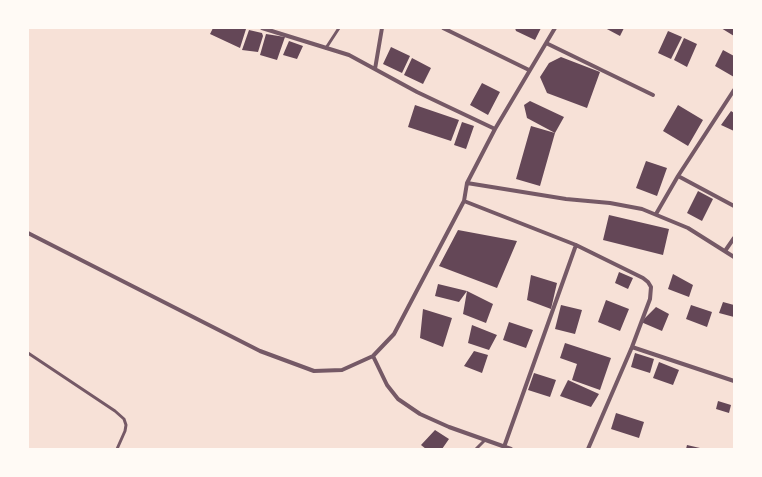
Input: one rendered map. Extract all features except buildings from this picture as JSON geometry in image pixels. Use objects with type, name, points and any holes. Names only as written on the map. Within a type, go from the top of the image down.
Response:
[{"type":"street","points":[[262,28],[349,55],[417,92],[495,129]]},
{"type":"street","points":[[375,69],[382,28]]},
{"type":"street","points":[[443,28],[529,70]]},
{"type":"street","points":[[28,233],[260,351],[314,371],[342,370],[373,356],[394,334],[464,201],[467,183],[495,129],[555,28]]},
{"type":"street","points":[[546,42],[653,95]]},
{"type":"street","points":[[656,214],[678,176],[734,90]]},
{"type":"street","points":[[678,176],[734,206]]},
{"type":"street","points":[[467,183],[566,199],[610,203],[642,209],[688,228],[734,257]]},
{"type":"street","points":[[464,201],[576,245],[642,278],[648,282],[651,287],[650,299],[632,347],[588,449]]},
{"type":"street","points":[[725,251],[734,238]]},
{"type":"street","points":[[504,447],[576,245]]},
{"type":"street","points":[[632,347],[734,381]]},
{"type":"street","points":[[373,356],[387,385],[398,399],[420,414],[449,428],[511,449]]},
{"type":"lane","points":[[326,48],[339,28]]},
{"type":"lane","points":[[28,353],[115,411],[124,419],[126,431],[117,449]]},
{"type":"lane","points":[[476,449],[485,440]]}]
